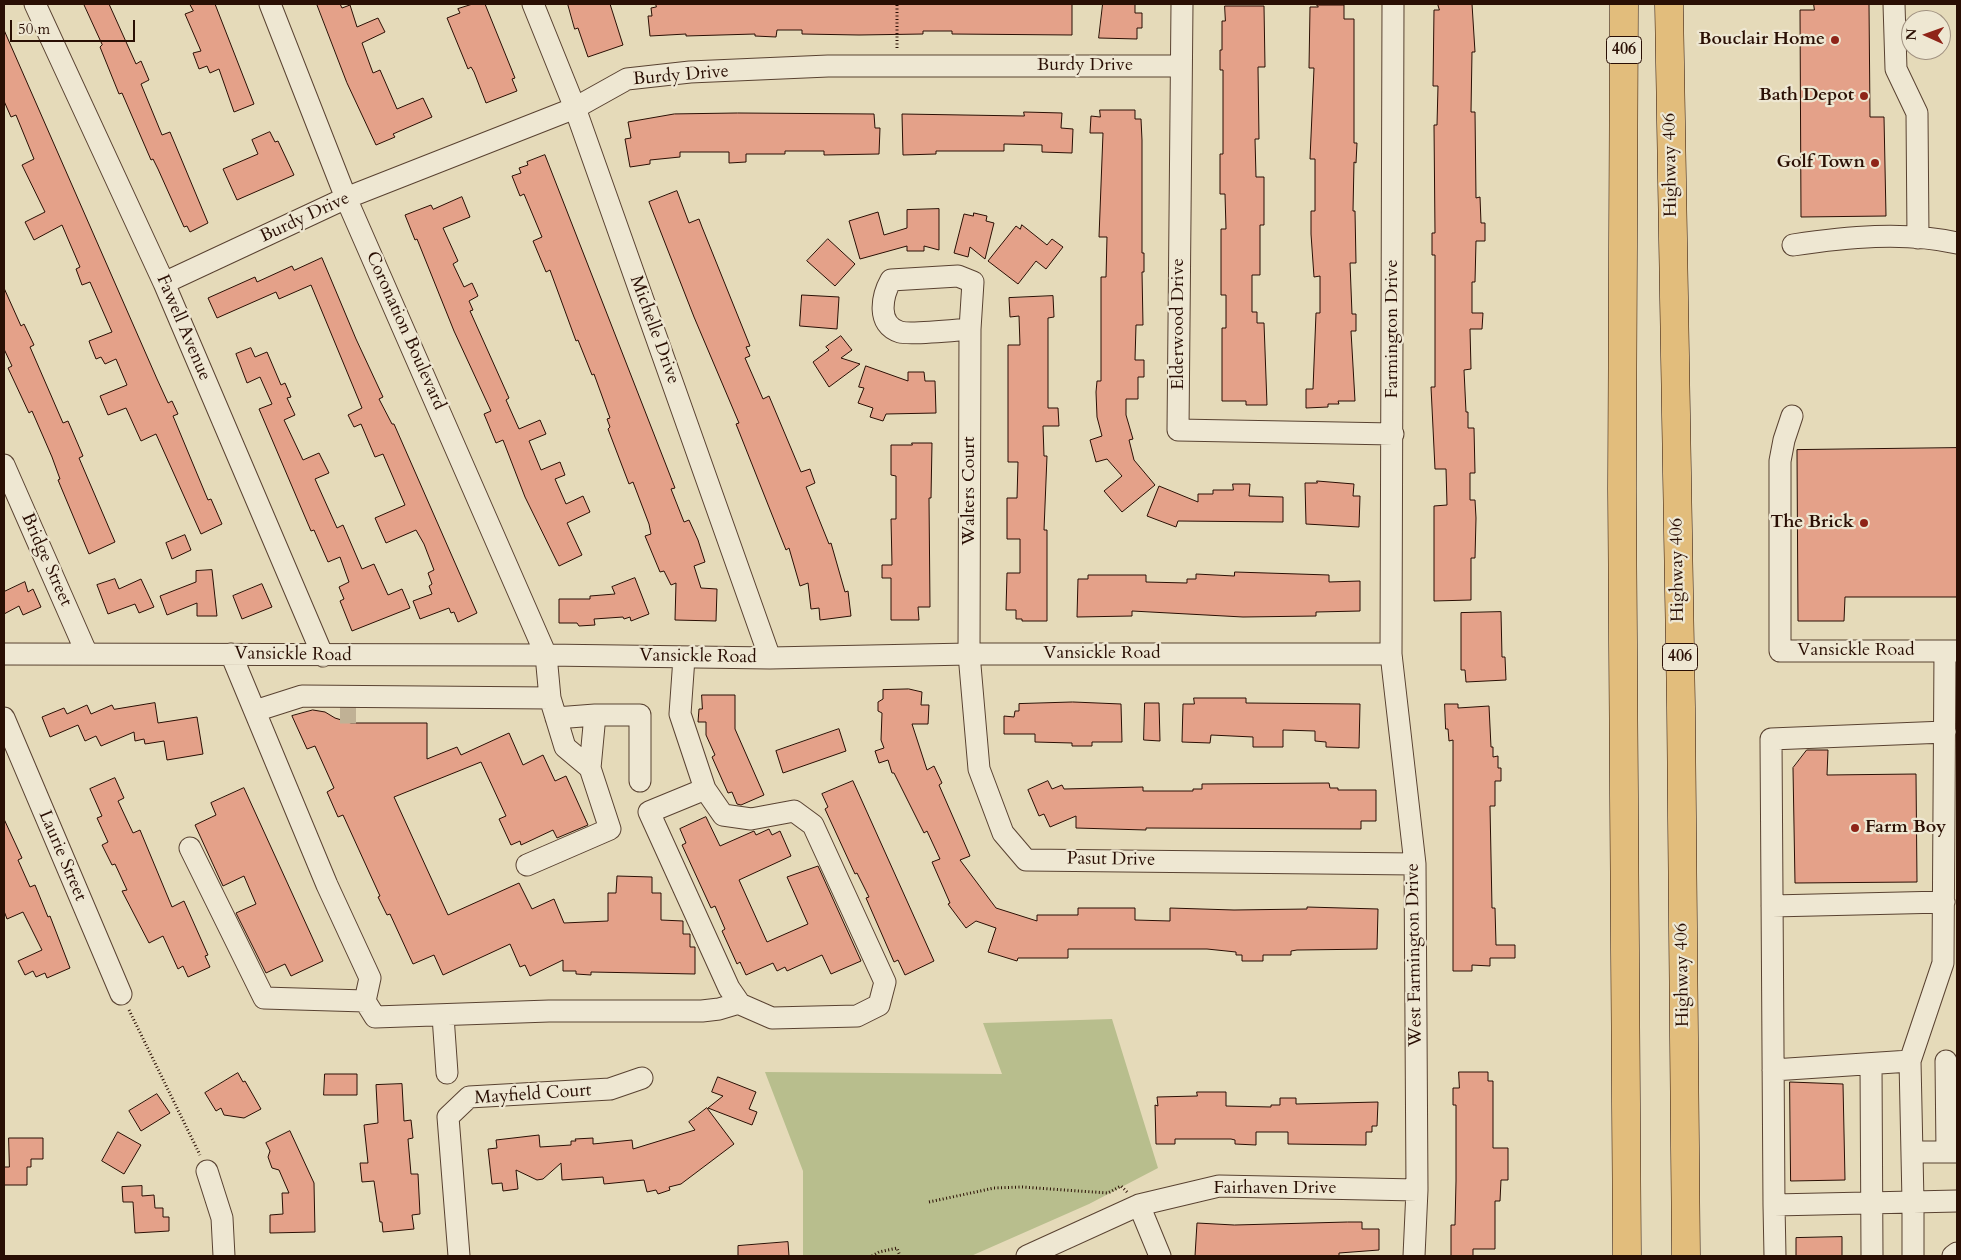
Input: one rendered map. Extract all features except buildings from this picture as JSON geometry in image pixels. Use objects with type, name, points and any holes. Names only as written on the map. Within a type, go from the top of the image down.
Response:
[{"type":"highway","name":"406","points":[[1624,4],[1622,488],[1627,1256]]},
{"type":"highway","name":"Highway 406","points":[[1669,4],[1681,697],[1686,1256]]},
{"type":"street","name":"Fawell Avenue","points":[[35,4],[164,283],[323,656]]},
{"type":"street","name":"Coronation Boulevard","points":[[270,4],[346,198],[546,655],[552,708],[564,747],[590,768]]},
{"type":"street","name":"Michelle Drive","points":[[533,4],[575,108],[770,658]]},
{"type":"street","name":"Elderwood Drive","points":[[1182,4],[1178,430],[1393,434]]},
{"type":"street","name":"Farmington Drive","points":[[1391,654],[1394,4]]},
{"type":"street","points":[[1894,4],[1896,69],[1917,113],[1918,238]]},
{"type":"street","name":"Burdy Drive","points":[[164,283],[346,198],[575,108],[627,80],[690,72],[828,66],[1181,66]]},
{"type":"street","points":[[1793,244],[1835,239],[1918,238],[1957,243]]},
{"type":"street","name":"Walters Court","points":[[969,654],[970,330]]},
{"type":"street","name":"Vansickle Road","points":[[1792,416],[1784,440],[1780,461],[1780,651],[1951,651]]},
{"type":"street","name":"Bridge Street","points":[[4,465],[88,654]]},
{"type":"street","points":[[1913,1256],[1910,1061],[1943,963],[1944,902],[1951,868],[1951,773],[1944,732],[1951,651]]},
{"type":"street","name":"Vansickle Road","points":[[4,654],[546,655],[770,658],[969,654],[1391,654]]},
{"type":"street","points":[[231,654],[327,885],[370,978],[365,1000],[375,1017],[549,1012],[702,1011],[719,1009],[739,1003]]},
{"type":"street","name":"Pasut Drive","points":[[969,654],[979,769],[1003,833],[1026,860],[1414,864]]},
{"type":"street","name":"West Farmington Drive","points":[[1391,654],[1414,864],[1416,1190],[1414,1256]]},
{"type":"street","points":[[684,658],[680,714],[705,789],[723,815],[751,819],[794,812],[813,825],[885,982],[879,1005],[858,1016],[772,1018],[739,1003],[728,988],[649,812],[705,789]]},
{"type":"street","points":[[255,711],[302,696],[321,696],[552,708],[595,715],[640,714],[640,781]]},
{"type":"street","points":[[321,696],[348,713],[371,698]]},
{"type":"street","points":[[527,865],[610,829],[590,768],[595,715]]},
{"type":"street","name":"Laurie Street","points":[[4,718],[121,994]]},
{"type":"street","points":[[1775,1256],[1771,739],[1944,732]]},
{"type":"street","points":[[190,848],[264,998],[365,1000]]},
{"type":"street","points":[[1772,906],[1944,902]]},
{"type":"street","points":[[443,1016],[447,1073]]},
{"type":"street","points":[[1773,1070],[1910,1061]]},
{"type":"street","points":[[1912,1152],[1952,1152],[1946,1061]]},
{"type":"street","points":[[1871,1064],[1872,1256]]},
{"type":"street","name":"Mayfield Court","points":[[459,1256],[448,1117],[469,1097],[610,1089],[642,1078]]},
{"type":"street","points":[[207,1171],[222,1218],[224,1256]]},
{"type":"street","name":"Fairhaven Drive","points":[[1027,1256],[1139,1205],[1219,1186],[1416,1190]]},
{"type":"street","points":[[1774,1206],[1957,1201]]},
{"type":"street","points":[[1139,1205],[1160,1256]]},
{"type":"street","points":[[1953,1256],[1957,1253]]},
{"type":"path","points":[[897,4],[897,66]]},
{"type":"path","points":[[121,994],[207,1171]]},
{"type":"path","points":[[928,1202],[994,1188],[1022,1186],[1108,1193],[1121,1186],[1139,1205]]},
{"type":"path","points":[[872,1256],[879,1252],[897,1248],[900,1256]]},
{"type":"green space","points":[[1112,1019],[1158,1168],[1089,1204],[971,1256],[803,1256],[803,1171],[765,1072],[1002,1074],[983,1023]]},
{"type":"tunnel","points":[[340,713],[356,713]]},
{"type":"place","name":"Bouclair Home","points":[[1835,40]]},
{"type":"place","name":"Bath Depot","points":[[1864,96]]},
{"type":"place","name":"Golf Town","points":[[1875,163]]},
{"type":"place","name":"The Brick","points":[[1864,523]]},
{"type":"place","name":"Farm Boy","points":[[1855,828]]}]
